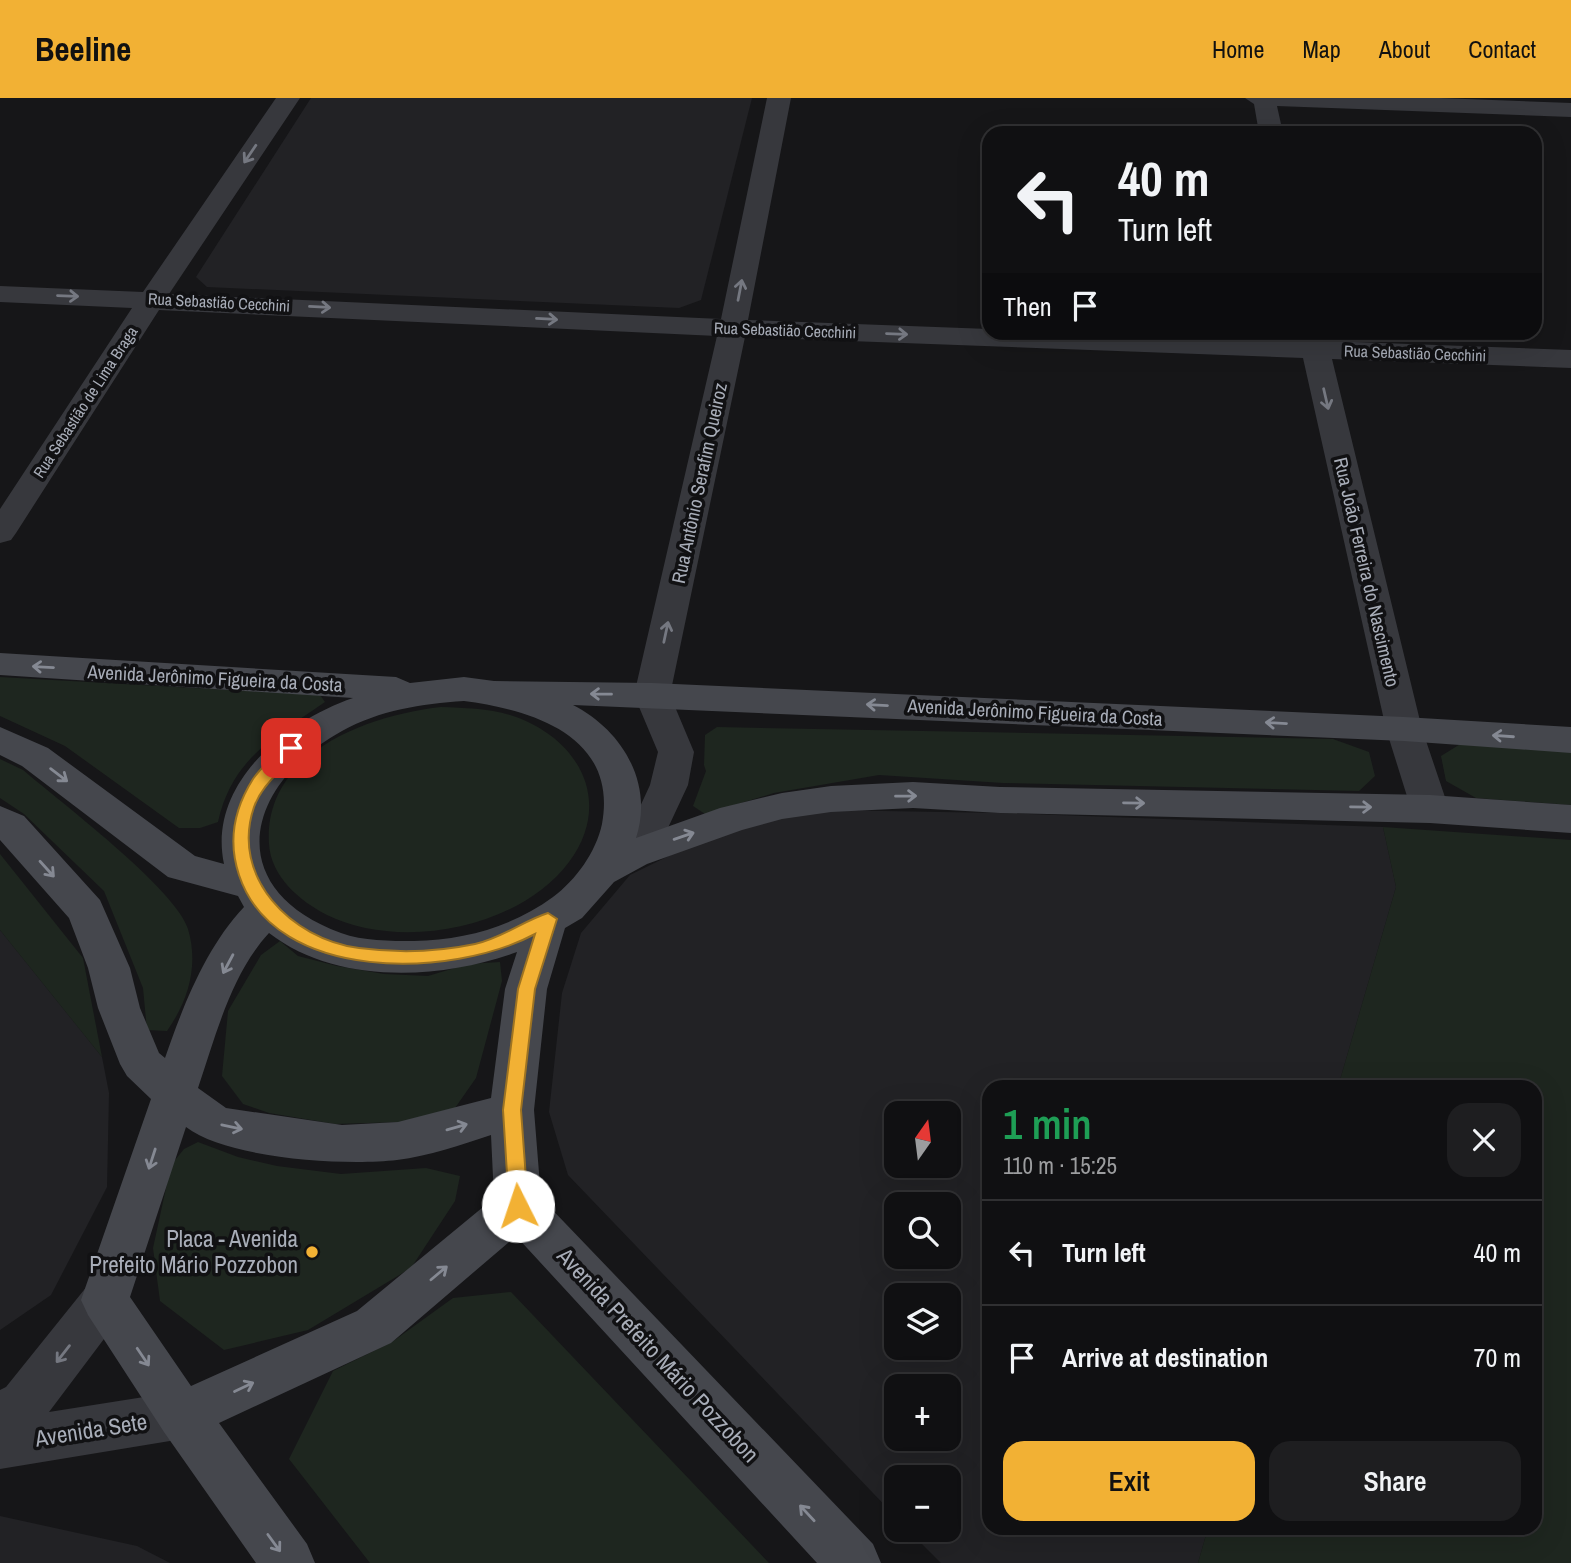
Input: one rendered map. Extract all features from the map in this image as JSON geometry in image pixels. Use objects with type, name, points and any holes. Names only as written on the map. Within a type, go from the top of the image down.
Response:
[{"type":"main road","name":"Avenida Jerônimo Figueira da Costa","points":[[0,664],[429,691]]},
{"type":"main road","points":[[0,740],[35,757],[182,867],[258,897],[291,928],[321,944],[356,955],[395,959],[436,958],[476,950],[514,938],[548,919],[577,898],[599,873],[617,839],[623,820],[623,794],[616,769],[603,747],[582,727],[558,712],[529,700],[498,692],[429,691],[362,706],[303,737],[279,758],[260,781],[247,806],[240,832],[241,859],[258,897],[243,934],[203,1009],[106,1300],[182,1415],[288,1563]]},
{"type":"main road","name":"Avenida Jerônimo Figueira da Costa","points":[[498,692],[652,695],[1404,729],[1571,740]]},
{"type":"main road","points":[[599,873],[633,854],[734,818],[782,806],[831,799],[913,795],[1000,800],[1430,809],[1571,819]]},
{"type":"main road","points":[[0,820],[9,826],[86,911],[109,968],[119,1008],[142,1064],[174,1094],[215,1124],[263,1134],[342,1144],[398,1141],[456,1128],[512,1110]]},
{"type":"main road","points":[[182,1415],[374,1327],[518,1206],[512,1110],[526,989],[548,919]]},
{"type":"main road","name":"Avenida Prefeito Mário Pozzobon","points":[[518,1206],[854,1563]]},
{"type":"street","name":"Rua Sebastião de Lima Braga","points":[[0,533],[152,299],[288,98]]},
{"type":"street","name":"Rua Antônio Serafim Queiroz","points":[[652,695],[733,328],[779,98]]},
{"type":"street","points":[[1257,98],[1571,110]]},
{"type":"street","points":[[1264,98],[1270,126]]},
{"type":"street","name":"Rua Sebastião Cecchini","points":[[0,294],[733,328],[982,334]]},
{"type":"street","name":"Rua Sebastião Cecchini","points":[[1268,340],[1571,359]]},
{"type":"street","name":"Rua João Ferreira do Nascimento","points":[[1313,341],[1404,729],[1430,809]]},
{"type":"street","points":[[617,839],[653,820],[669,785],[676,752],[652,695]]},
{"type":"street","name":"Avenida Sete","points":[[0,1415],[24,1404],[106,1300]]},
{"type":"street","name":"Avenida Sete","points":[[0,1444],[182,1415]]},
{"type":"shaded area","points":[[311,98],[752,98],[701,300],[679,308],[207,287],[196,277]]},
{"type":"shaded area","points":[[0,677],[320,695],[325,702],[273,738],[245,765],[225,800],[218,822],[200,828],[179,828],[65,746],[0,716]]},
{"type":"shaded area","points":[[441,707],[510,715],[534,725],[554,738],[570,754],[582,773],[588,794],[589,816],[582,839],[569,862],[547,885],[520,904],[490,918],[457,927],[422,932],[356,926],[327,915],[289,887],[271,856],[269,844],[272,812],[283,785],[302,763],[325,744],[353,730],[412,711]]},
{"type":"shaded area","points":[[717,727],[1333,739],[1369,752],[1375,776],[1359,791],[1003,783],[879,775],[774,793],[705,814],[693,806],[706,771],[705,735]]},
{"type":"shaded area","points":[[1462,743],[1571,751],[1571,805],[1476,798],[1446,781],[1441,756]]},
{"type":"shaded area","points":[[0,759],[23,770],[114,846],[140,869],[179,912],[188,929],[192,970],[181,1008],[167,1031],[147,1030],[143,988],[104,891],[24,814],[0,798]]},
{"type":"shaded area","points":[[825,810],[999,813],[1383,827],[1396,887],[1340,1080],[982,1080],[982,1535],[1206,1535],[1198,1563],[941,1563],[920,1542],[961,1542],[961,1465],[884,1465],[884,1504],[568,1175],[549,1112],[562,993],[581,933],[630,875],[695,843],[785,816]]},
{"type":"shaded area","points":[[1383,827],[1571,840],[1571,1563],[1198,1563],[1206,1535],[1542,1535],[1542,1080],[1340,1080],[1396,887]]},
{"type":"shaded area","points":[[0,854],[83,958],[102,1057],[0,930]]},
{"type":"shaded area","points":[[0,930],[102,1057],[109,1093],[107,1187],[51,1295],[0,1330]]},
{"type":"shaded area","points":[[280,941],[298,956],[384,974],[428,976],[468,964],[500,962],[502,981],[476,1078],[455,1108],[402,1122],[335,1124],[269,1113],[243,1104],[222,1076],[228,1011],[261,955]]},
{"type":"shaded area","points":[[198,1142],[238,1157],[277,1166],[341,1174],[426,1168],[460,1176],[455,1201],[411,1268],[308,1330],[224,1350],[160,1301],[153,1248],[171,1165],[184,1149]]},
{"type":"shaded area","points":[[511,1292],[769,1563],[370,1563],[289,1459],[333,1371],[392,1342],[453,1298]]},
{"type":"shaded area","points":[[0,1516],[137,1546],[170,1563],[0,1563]]},
{"type":"place","name":"Placa - Avenida Prefeito Mário Pozzobon","points":[[312,1252]]},
{"type":"route","points":[[291,748],[260,781],[247,806],[240,832],[241,859],[250,885],[267,908],[291,928],[321,944],[356,955],[415,959],[476,950],[514,938],[548,919],[526,989],[512,1110],[518,1206]]}]
